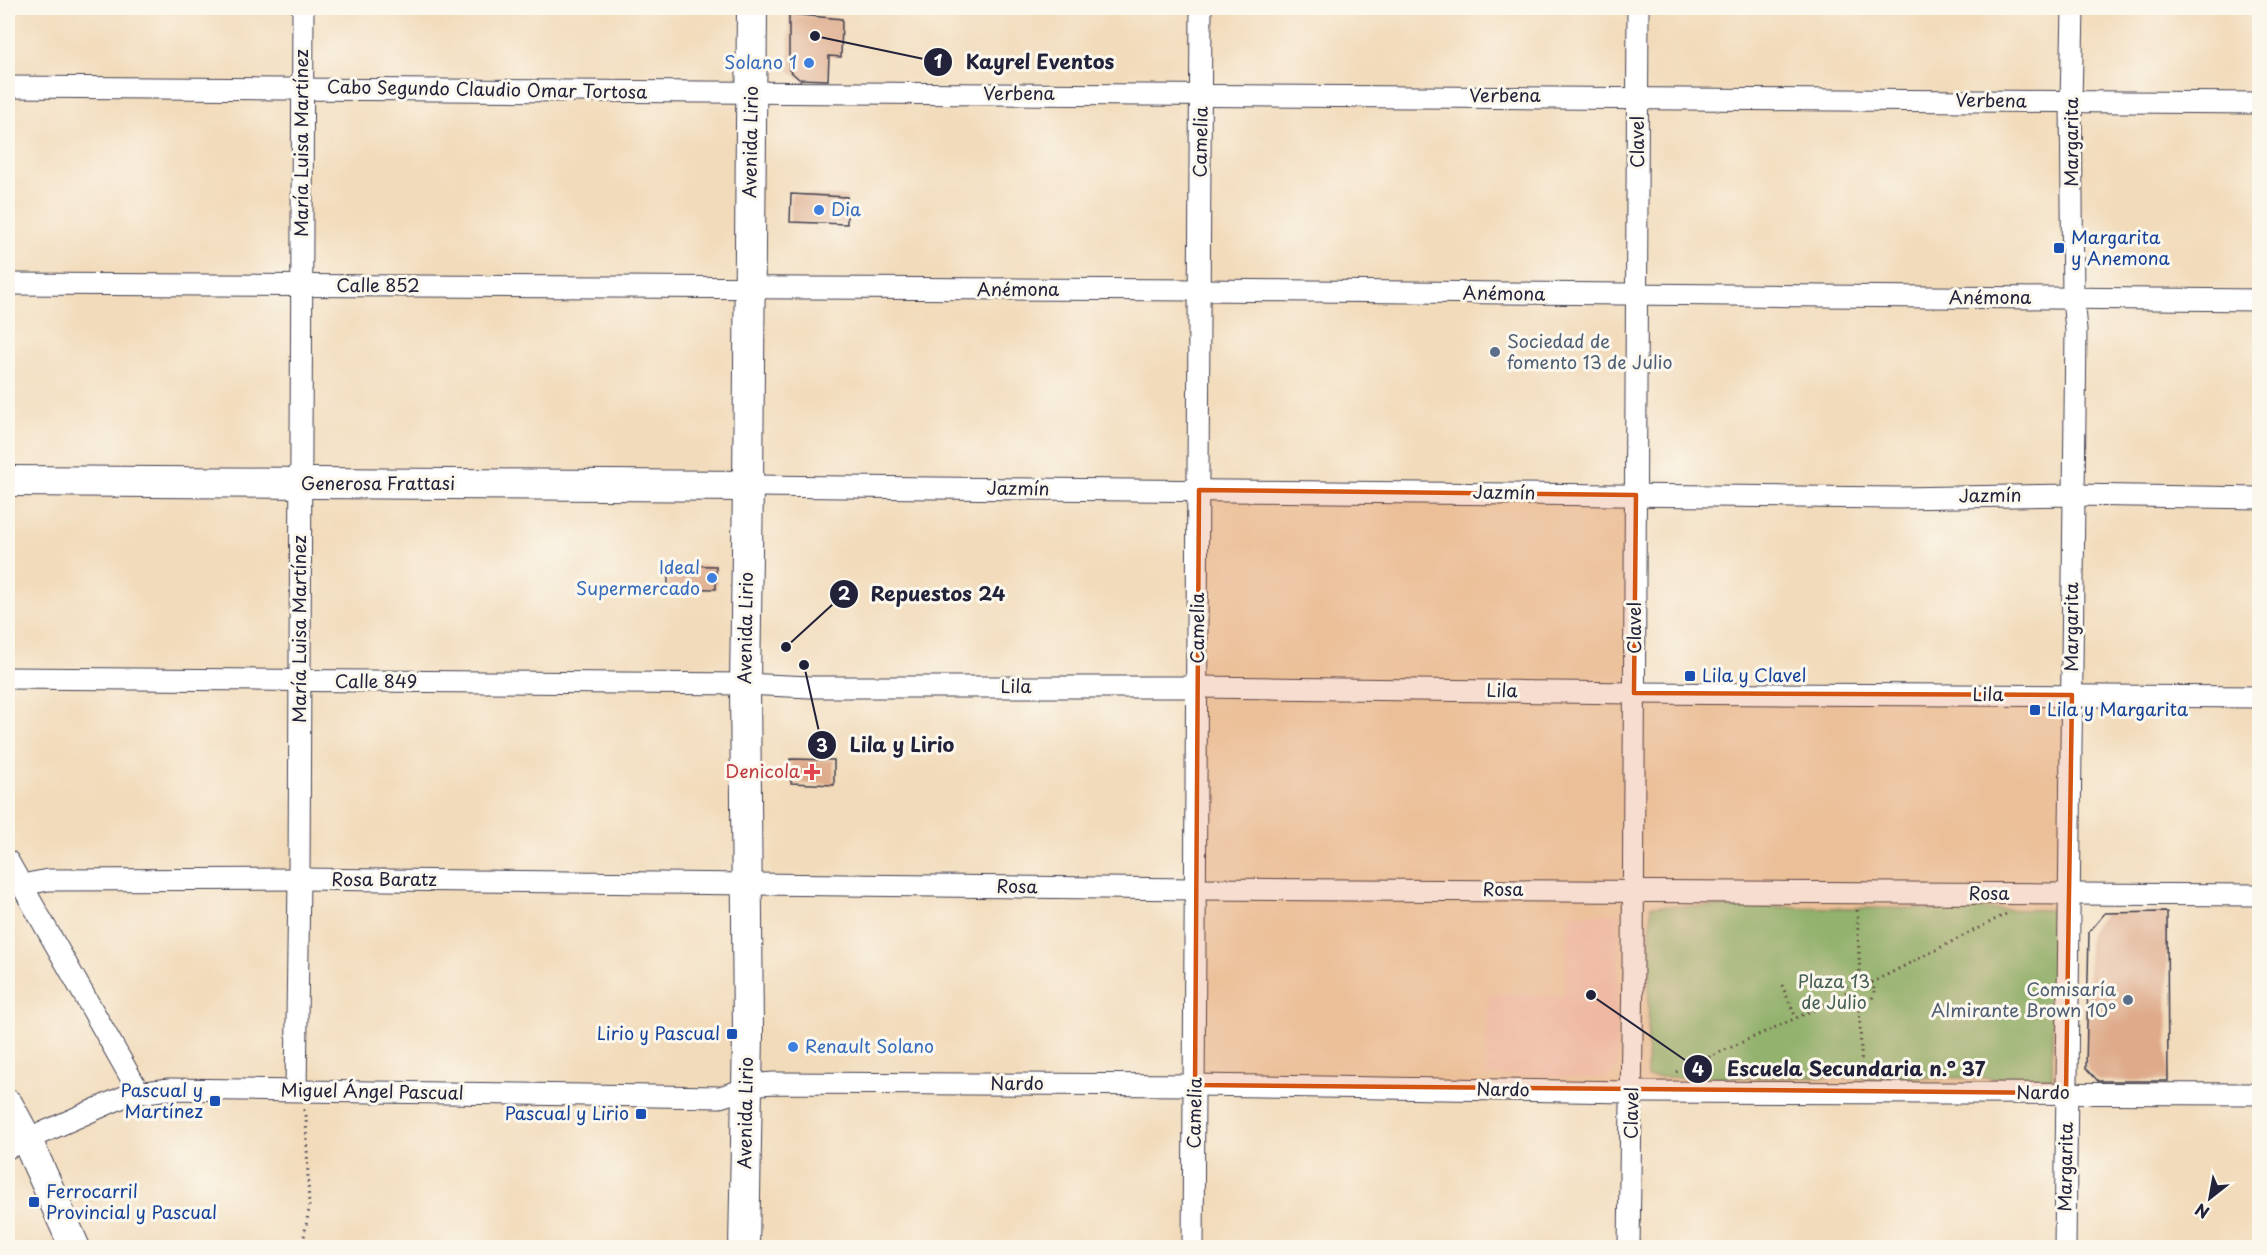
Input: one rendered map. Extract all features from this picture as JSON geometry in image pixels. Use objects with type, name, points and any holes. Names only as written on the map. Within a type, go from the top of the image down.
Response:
[{"type":"main road","name":"Avenida Lirio","points":[[744,1248],[747,1089],[745,684],[752,8]]},
{"type":"main road","name":"Generosa Frattasi","points":[[8,481],[748,486]]},
{"type":"main road","points":[[8,1105],[17,1144],[75,1248]]},
{"type":"street","name":"María Luisa Martínez","points":[[296,1090],[303,8]]},
{"type":"street","name":"Camelia","points":[[1193,1248],[1201,8]]},
{"type":"street","name":"Clavel","points":[[1629,1248],[1632,1092],[1638,8]]},
{"type":"street","name":"Margarita","points":[[2065,1248],[2067,893],[2072,695],[2076,330],[2073,298],[2071,102],[2073,8]]},
{"type":"street","name":"Cabo Segundo Claudio Omar Tortosa","points":[[8,87],[752,93]]},
{"type":"street","name":"Verbena","points":[[752,93],[1638,97],[2259,103]]},
{"type":"street","name":"Calle 852","points":[[8,284],[749,288]]},
{"type":"street","name":"Anémona","points":[[749,288],[2259,300]]},
{"type":"street","name":"Jazmín","points":[[748,486],[1899,498],[2073,495],[2259,498]]},
{"type":"street","name":"Calle 849","points":[[8,678],[745,684]]},
{"type":"street","name":"Lila","points":[[745,684],[810,687],[1198,687],[1634,693],[2259,697]]},
{"type":"street","points":[[8,861],[139,1092]]},
{"type":"street","name":"Rosa Baratz","points":[[22,885],[48,880],[299,879],[747,883]]},
{"type":"street","name":"Rosa","points":[[747,883],[1196,889],[2259,895]]},
{"type":"street","name":"Nardo","points":[[747,1089],[774,1083],[1195,1085],[1632,1092],[2259,1094]]},
{"type":"street","name":"Miguel Ángel Pascual","points":[[17,1144],[130,1094],[169,1089],[720,1097],[747,1089]]},
{"type":"path","points":[[1856,892],[1860,977]]},
{"type":"path","points":[[1871,983],[2015,910]]},
{"type":"path","points":[[1860,977],[1871,983],[1874,991],[1871,999],[1859,1004],[1851,1001],[1847,995],[1848,984],[1851,980],[1860,977]]},
{"type":"path","points":[[1782,985],[1796,1018]]},
{"type":"path","points":[[1676,1072],[1847,995]]},
{"type":"path","points":[[1859,1004],[1863,1093]]},
{"type":"path","points":[[296,1090],[306,1115],[309,1209],[302,1248]]},
{"type":"highlighted area","points":[[1199,490],[1636,495],[1634,693],[2072,695],[2066,1093],[1195,1085]]},
{"type":"shaded area","points":[[1569,914],[1619,914],[1617,1067],[1605,1078],[1486,1075],[1489,993],[1564,996]]},
{"type":"green space","name":"Plaza 13 de Julio","points":[[1651,906],[2054,910],[2052,1078],[1647,1077]]},
{"type":"building","points":[[789,14],[842,19],[841,57],[829,56],[828,80],[799,79],[789,70]]},
{"type":"building","name":"Dia","points":[[791,194],[847,197],[847,224],[790,222]]},
{"type":"building","points":[[668,565],[716,566],[716,589],[668,588]]},
{"type":"building","name":"Denicola","points":[[790,759],[834,760],[834,785],[791,783]]},
{"type":"building","name":"Comisaría Almirante Brown 10°","points":[[2167,912],[2168,1081],[2098,1081],[2086,1068],[2089,932],[2105,913]]},
{"type":"place","name":"Kayrel Eventos","points":[[815,36]]},
{"type":"place","name":"Solano 1","points":[[809,63]]},
{"type":"place","name":"Dia","points":[[819,210]]},
{"type":"place","name":"Margarita y Anemona","points":[[2059,248]]},
{"type":"place","name":"Sociedad de fomento 13 de Julio","points":[[1495,352]]},
{"type":"place","name":"Ideal Supermercado","points":[[712,578]]},
{"type":"place","name":"Repuestos 24","points":[[786,647]]},
{"type":"place","name":"Lila y Lirio","points":[[804,665]]},
{"type":"place","name":"Lila y Clavel","points":[[1690,676]]},
{"type":"place","name":"Lila y Margarita","points":[[2035,710]]},
{"type":"place","name":"Denicola","points":[[812,772]]},
{"type":"place","name":"Escuela Secundaria n.° 37","points":[[1591,995]]},
{"type":"place","name":"Comisaría Almirante Brown 10°","points":[[2128,1000]]},
{"type":"place","name":"Lirio y Pascual","points":[[732,1034]]},
{"type":"place","name":"Renault Solano","points":[[793,1047]]},
{"type":"place","name":"Pascual y Martínez","points":[[215,1101]]},
{"type":"place","name":"Pascual y Lirio","points":[[641,1114]]},
{"type":"place","name":"Ferrocarril Provincial y Pascual","points":[[34,1202]]}]
